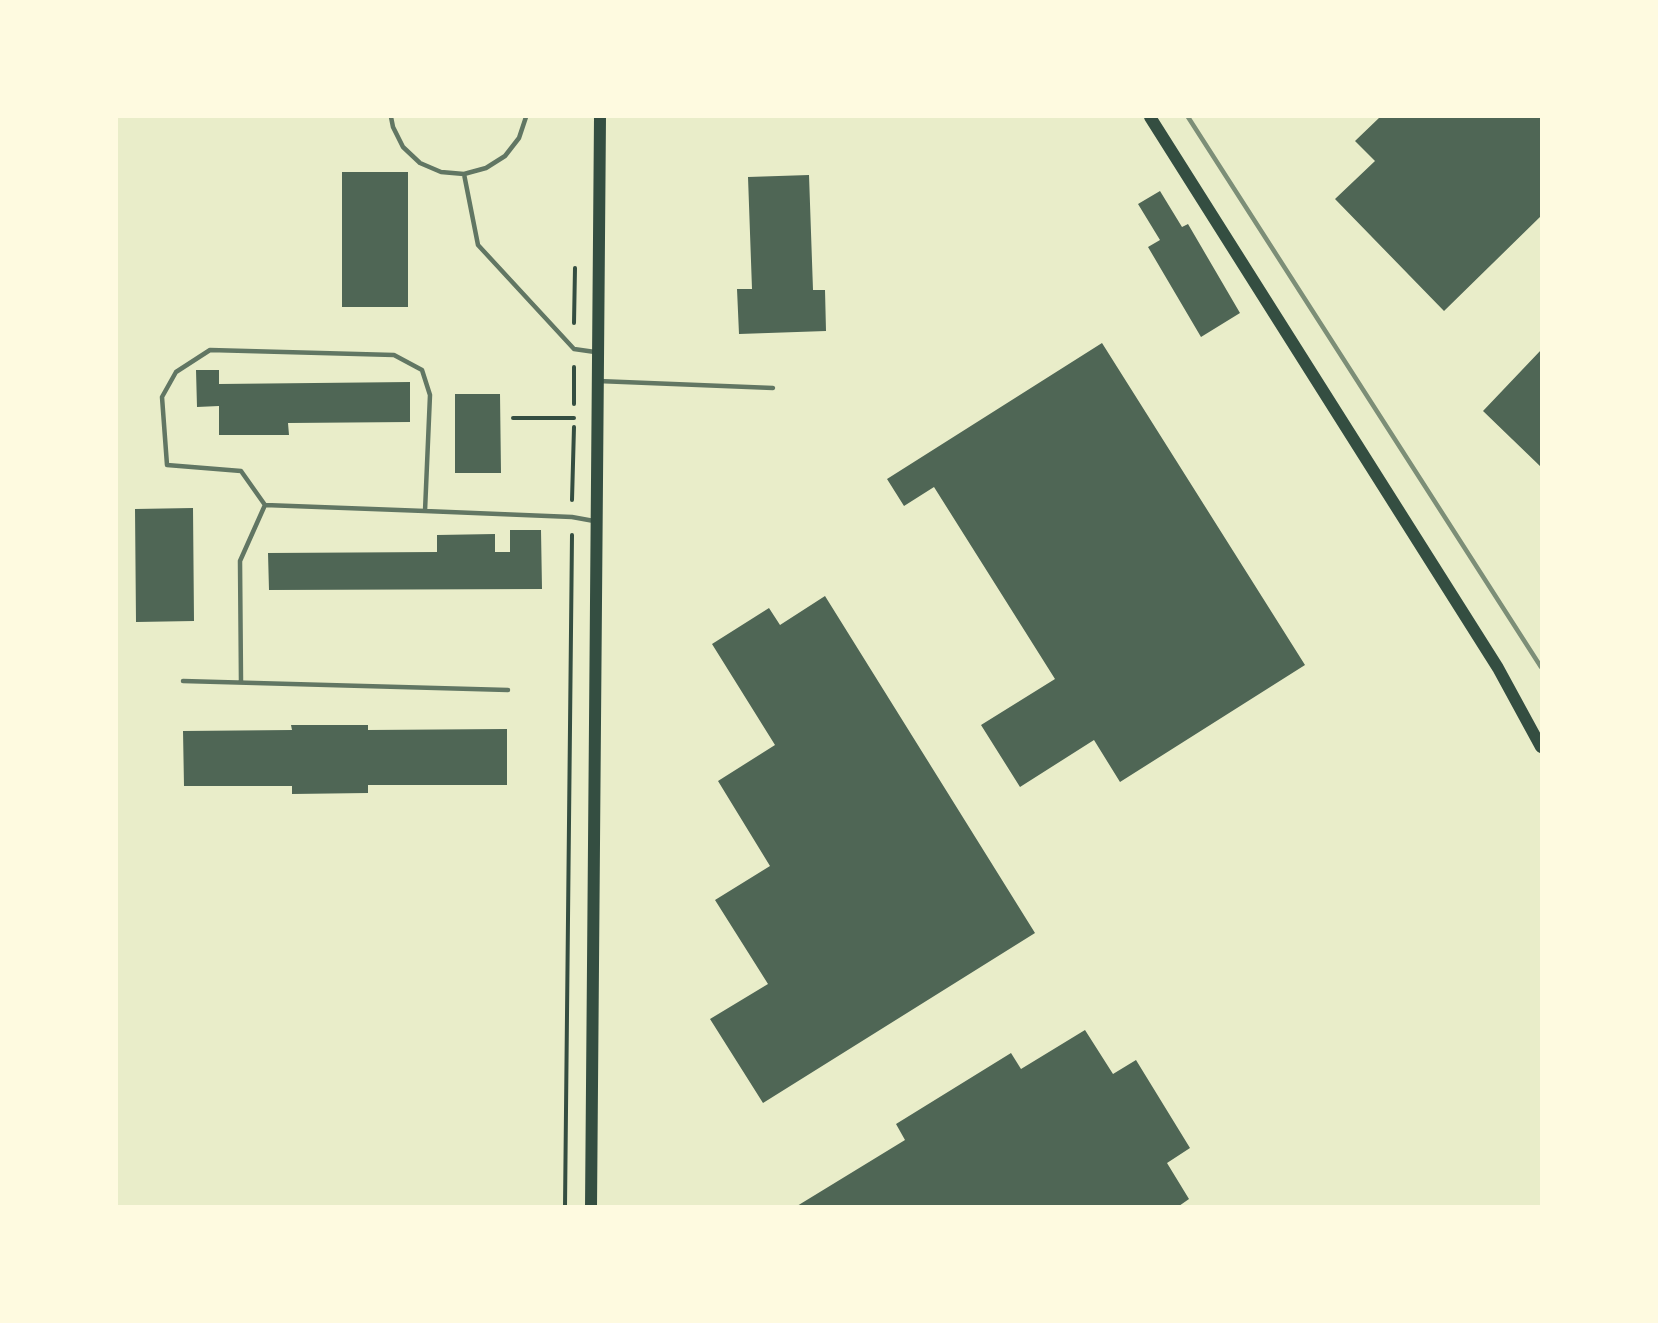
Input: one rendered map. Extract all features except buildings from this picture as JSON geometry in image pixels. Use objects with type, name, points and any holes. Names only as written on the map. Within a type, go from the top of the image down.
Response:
[{"type":"main road","points":[[591,1206],[600,117]]},
{"type":"main road","points":[[1150,117],[1498,668],[1541,747]]},
{"type":"lane","points":[[391,117],[393,127],[403,147],[420,163],[441,172],[464,174],[486,168],[505,156],[519,138],[526,117]]},
{"type":"lane","points":[[464,174],[478,245],[574,349],[598,352]]},
{"type":"lane","points":[[265,505],[241,471],[167,465],[162,397],[176,372],[210,350],[394,355],[422,370],[430,395],[425,511]]},
{"type":"lane","points":[[598,381],[773,388]]},
{"type":"lane","points":[[265,505],[572,517],[597,521]]},
{"type":"lane","points":[[241,682],[240,561],[265,505]]},
{"type":"lane","points":[[183,681],[507,690]]},
{"type":"path","points":[[565,1206],[575,267]]},
{"type":"path","points":[[513,418],[574,418]]},
{"type":"railway","points":[[1188,117],[1541,667]]}]
